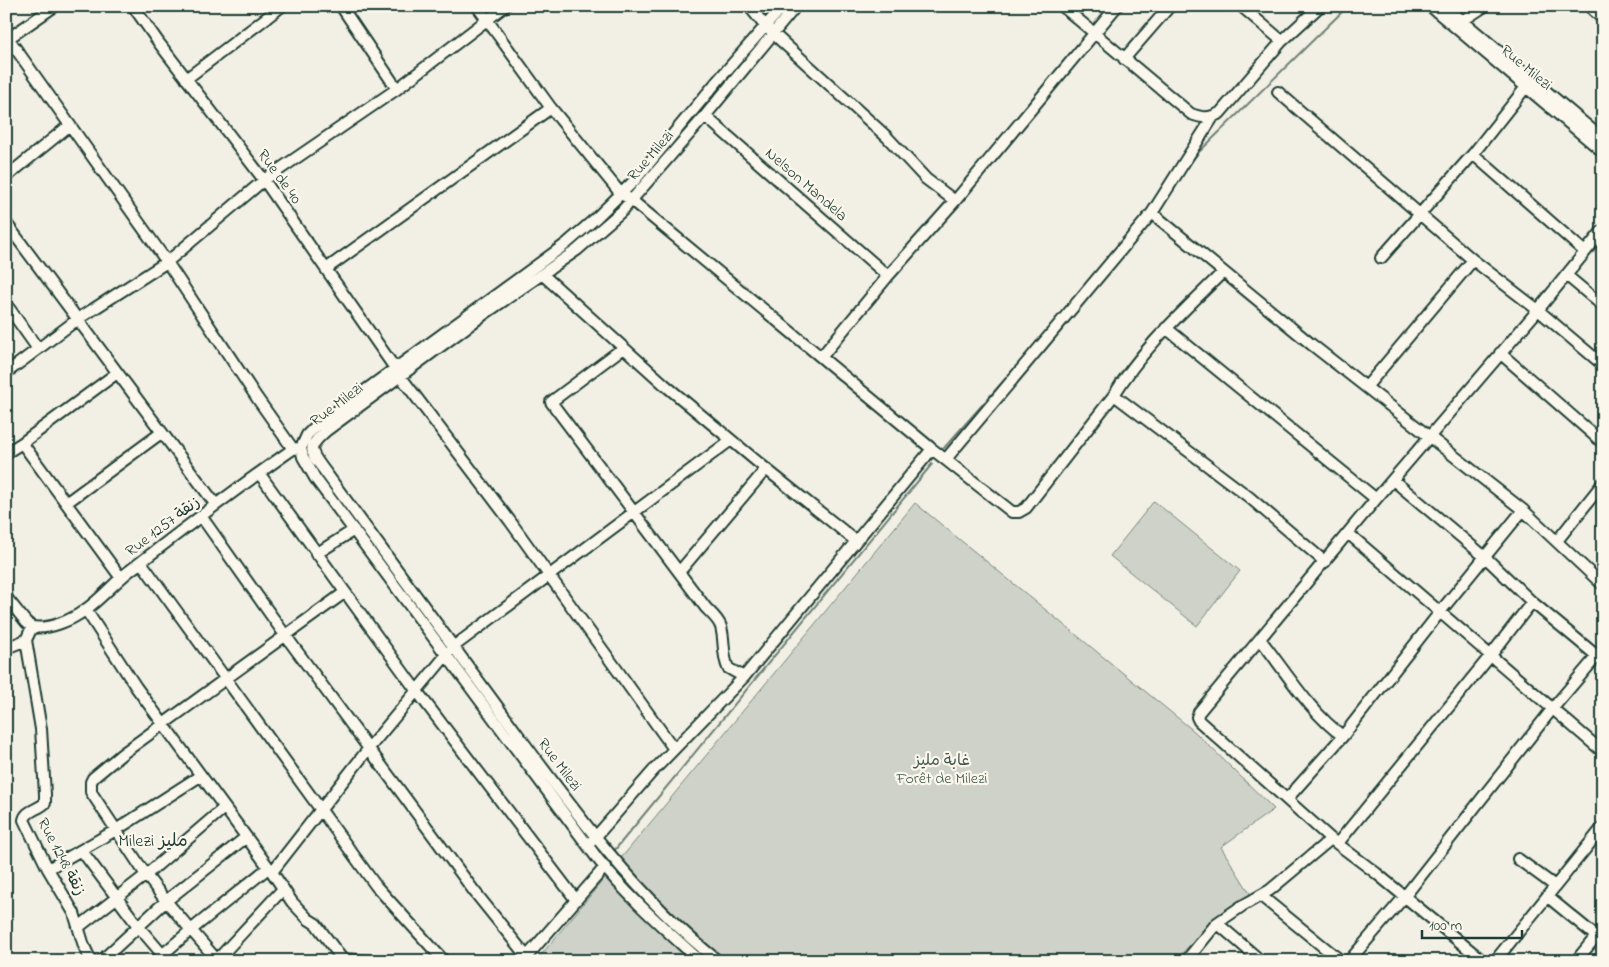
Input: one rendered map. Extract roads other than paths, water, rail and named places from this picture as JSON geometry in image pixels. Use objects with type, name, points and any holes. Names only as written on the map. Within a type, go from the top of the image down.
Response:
[{"type":"street","points":[[55,6],[7,38],[167,262],[257,398],[297,449],[312,449]]},
{"type":"street","name":"Rue de 40","points":[[133,6],[186,79],[264,180],[399,373],[510,521],[674,749]]},
{"type":"street","points":[[186,79],[282,6]]},
{"type":"street","points":[[341,6],[397,89]]},
{"type":"street","points":[[477,6],[551,108],[621,194],[632,200],[932,449],[1012,512],[1019,512],[1026,508],[1114,395],[1146,349],[1223,272]]},
{"type":"street","points":[[6,373],[78,319],[167,262],[264,180],[397,89],[505,6]]},
{"type":"street","points":[[749,6],[769,31],[887,137],[926,179],[955,201]]},
{"type":"street","name":"Rue Milezi","points":[[450,650],[354,530],[315,478],[297,449],[315,427],[399,373],[542,274],[600,231],[622,211],[705,116],[769,31],[783,6]]},
{"type":"street","name":"Rue Milezi","points":[[700,961],[654,919],[605,868],[591,841],[450,650],[322,468],[312,449],[313,444],[327,430],[566,244],[621,194],[720,78],[796,6]]},
{"type":"street","points":[[1062,6],[1191,114],[1203,118],[1213,117],[1220,113],[1282,41],[1320,6]]},
{"type":"street","points":[[822,356],[888,276],[955,201],[1117,6]]},
{"type":"street","points":[[1124,59],[1170,6]]},
{"type":"street","points":[[1241,6],[1282,41]]},
{"type":"street","name":"Rue Milezi","points":[[1430,6],[1603,152]]},
{"type":"street","name":"Rue Milezi","points":[[1445,6],[1603,139]]},
{"type":"street","points":[[1462,21],[1485,6]]},
{"type":"street","points":[[1589,6],[1603,19]]},
{"type":"street","points":[[1381,258],[1473,154],[1526,88]]},
{"type":"street","points":[[1278,92],[1473,260],[1538,310],[1603,365]]},
{"type":"street","points":[[326,269],[551,108]]},
{"type":"street","name":"Nelson Mandela","points":[[705,116],[888,276]]},
{"type":"street","points":[[946,460],[1152,213],[1213,117]]},
{"type":"street","points":[[6,177],[70,126]]},
{"type":"street","points":[[1473,154],[1585,252]]},
{"type":"street","points":[[1152,213],[1311,344],[1523,510],[1603,585]]},
{"type":"street","points":[[6,223],[216,505]]},
{"type":"street","points":[[1484,961],[1334,841],[1199,721],[1197,716],[1376,499],[1538,310],[1603,230]]},
{"type":"street","points":[[1367,386],[1473,260]]},
{"type":"street","points":[[542,274],[665,385],[856,541]]},
{"type":"street","points":[[1566,275],[1603,306]]},
{"type":"street","points":[[6,304],[38,349]]},
{"type":"street","points":[[1166,328],[1376,499]]},
{"type":"street","points":[[623,348],[551,402],[721,626],[723,650],[728,668],[744,677]]},
{"type":"street","points":[[1500,353],[1603,443]]},
{"type":"street","points":[[6,453],[117,373]]},
{"type":"street","points":[[1114,395],[1249,497],[1325,562]]},
{"type":"street","points":[[66,503],[161,433]]},
{"type":"street","points":[[82,851],[162,959],[190,930],[270,870],[450,650],[731,440]]},
{"type":"street","points":[[22,442],[121,578]]},
{"type":"street","name":"Rue 1257 زنقة","points":[[32,627],[60,623],[86,610],[121,578],[201,516],[259,473],[297,449]]},
{"type":"street","points":[[591,841],[674,749],[744,677],[932,449]]},
{"type":"street","points":[[680,572],[766,469]]},
{"type":"street","points":[[259,473],[416,690],[576,900]]},
{"type":"street","points":[[1349,961],[1405,896],[1553,708],[1601,655],[1532,602],[1485,557],[1393,480]]},
{"type":"street","points":[[1557,541],[1603,483]]},
{"type":"street","points":[[1287,799],[1343,736],[1523,510]]},
{"type":"street","points":[[201,516],[285,635],[525,959],[605,868]]},
{"type":"street","points":[[316,554],[354,530]]},
{"type":"street","points":[[1349,534],[1603,752]]},
{"type":"street","points":[[141,562],[376,886],[444,961]]},
{"type":"street","points":[[283,890],[217,960],[146,875],[92,792],[91,782],[93,778],[122,754],[344,593]]},
{"type":"street","points":[[6,597],[32,627],[26,640],[6,648]]},
{"type":"street","points":[[1186,961],[1217,923],[1261,896],[1334,841],[1491,656],[1532,602]]},
{"type":"street","points":[[86,610],[136,687],[283,890],[308,920],[316,924],[342,959],[374,961]]},
{"type":"street","points":[[1260,639],[1310,706],[1343,736]]},
{"type":"street","name":"Rue 1248 زنقة","points":[[26,640],[41,729],[45,804],[28,813],[24,820],[48,869],[74,913],[80,926],[84,946],[91,961]]},
{"type":"street","points":[[48,869],[82,851],[200,776]]},
{"type":"street","points":[[80,926],[117,899],[224,808]]},
{"type":"street","points":[[1495,961],[1603,827]]},
{"type":"street","points":[[101,961],[166,901],[245,838]]},
{"type":"street","name":"Rue Milezi","points":[[591,841],[627,874],[667,916],[718,961]]},
{"type":"street","points":[[1518,859],[1555,886]]},
{"type":"street","points":[[1261,896],[1341,961]]},
{"type":"street","points":[[1548,897],[1601,935],[1576,961]]},
{"type":"street","points":[[1217,923],[1261,961]]},
{"type":"waterway","points":[[1184,171],[1199,152],[1348,6]]},
{"type":"waterway","points":[[944,448],[1030,351]]},
{"type":"waterway","points":[[614,851],[932,464]]},
{"type":"district","name":"Milezi مليز","points":[[153,842]]},
{"type":"park label","name":"غابة مليز Forêt de Milezi","points":[[942,770]]}]
